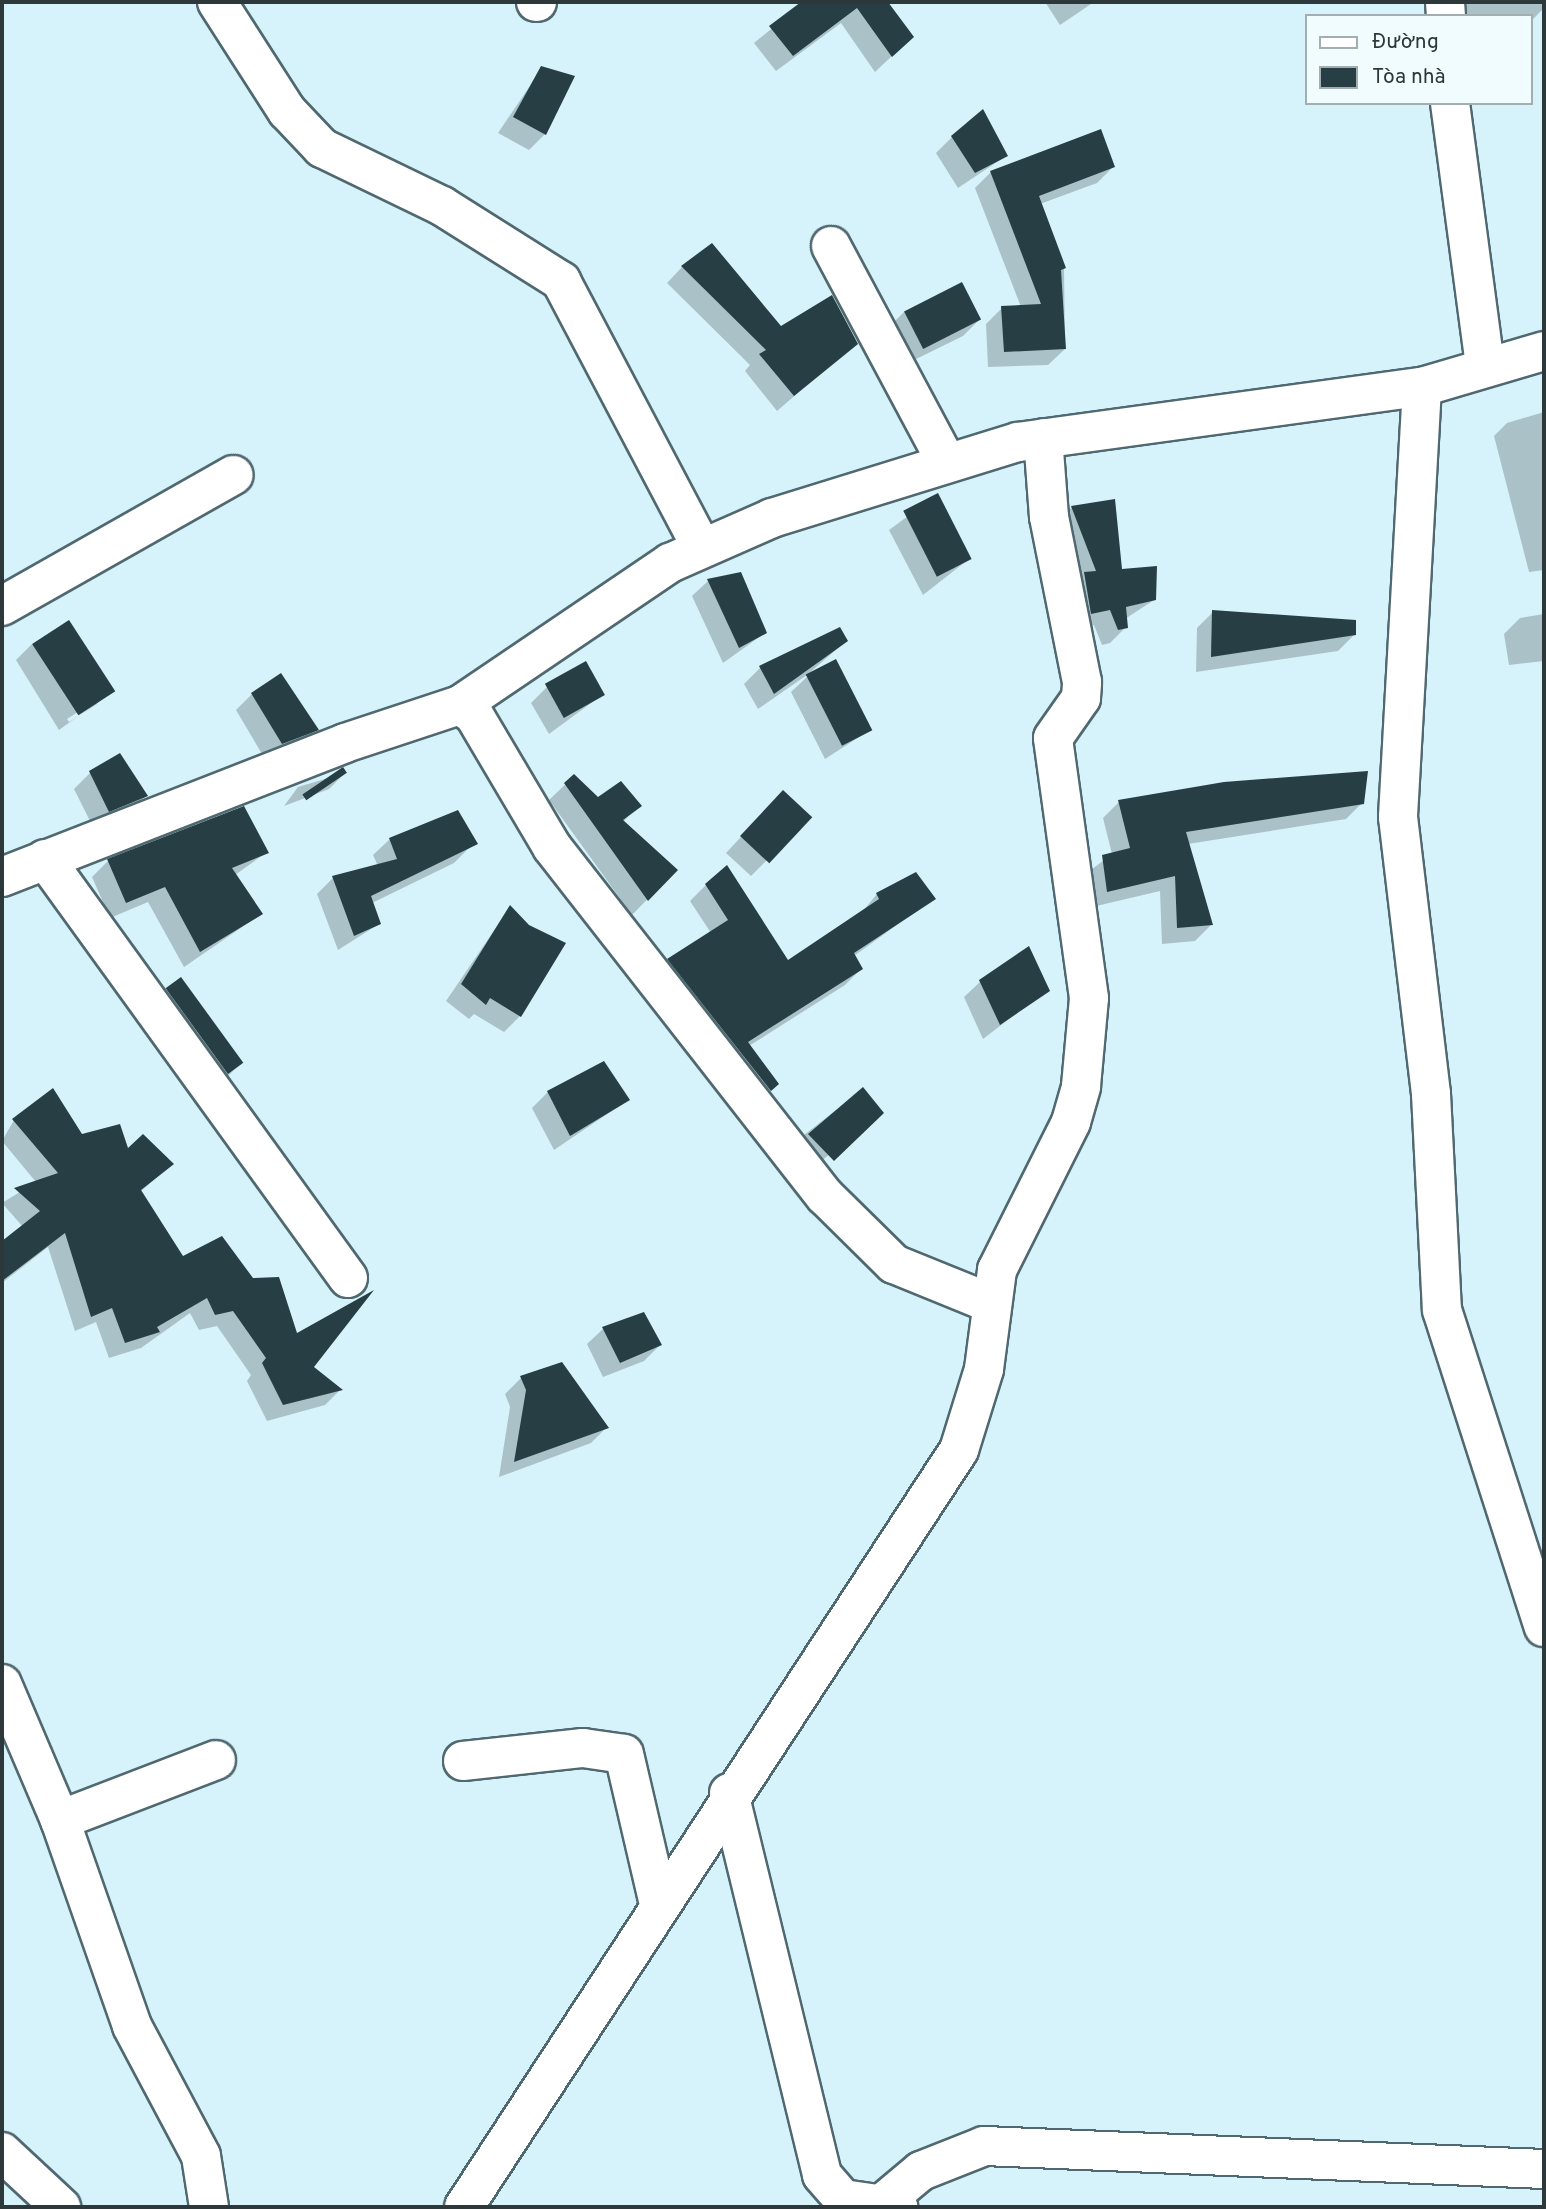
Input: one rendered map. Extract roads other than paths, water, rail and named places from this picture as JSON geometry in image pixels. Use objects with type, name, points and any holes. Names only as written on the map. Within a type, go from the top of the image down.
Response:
[{"type":"street","points":[[217,2],[287,111],[322,148],[442,206],[561,281],[700,545]]},
{"type":"street","points":[[1450,105],[1485,367]]},
{"type":"street","points":[[831,246],[947,463]]},
{"type":"street","points":[[2,877],[357,738],[460,705],[700,545],[947,463],[1043,438],[1422,387],[1544,351]]},
{"type":"street","points":[[1422,387],[1398,817],[1431,1094],[1442,1310],[1544,1627]]},
{"type":"street","points":[[464,2207],[729,1793],[959,1450],[984,1369],[990,1303],[1016,1227],[1071,1122],[1081,1086],[1089,998],[1054,738],[1081,698],[1083,682],[1049,517],[1043,438]]},
{"type":"street","points":[[2,606],[234,475]]},
{"type":"street","points":[[460,705],[474,715],[552,847],[825,1196],[894,1264],[990,1303]]},
{"type":"street","points":[[45,859],[348,1278]]},
{"type":"street","points":[[2,1684],[60,1819],[132,2026],[201,2157],[209,2207]]},
{"type":"street","points":[[463,1761],[583,1748],[624,1754],[659,1903]]},
{"type":"street","points":[[60,1819],[216,1760]]},
{"type":"street","points":[[729,1793],[822,2175],[843,2199],[891,2204],[921,2171],[984,2146],[1544,2169]]},
{"type":"street","points":[[2,2152],[61,2207]]}]
